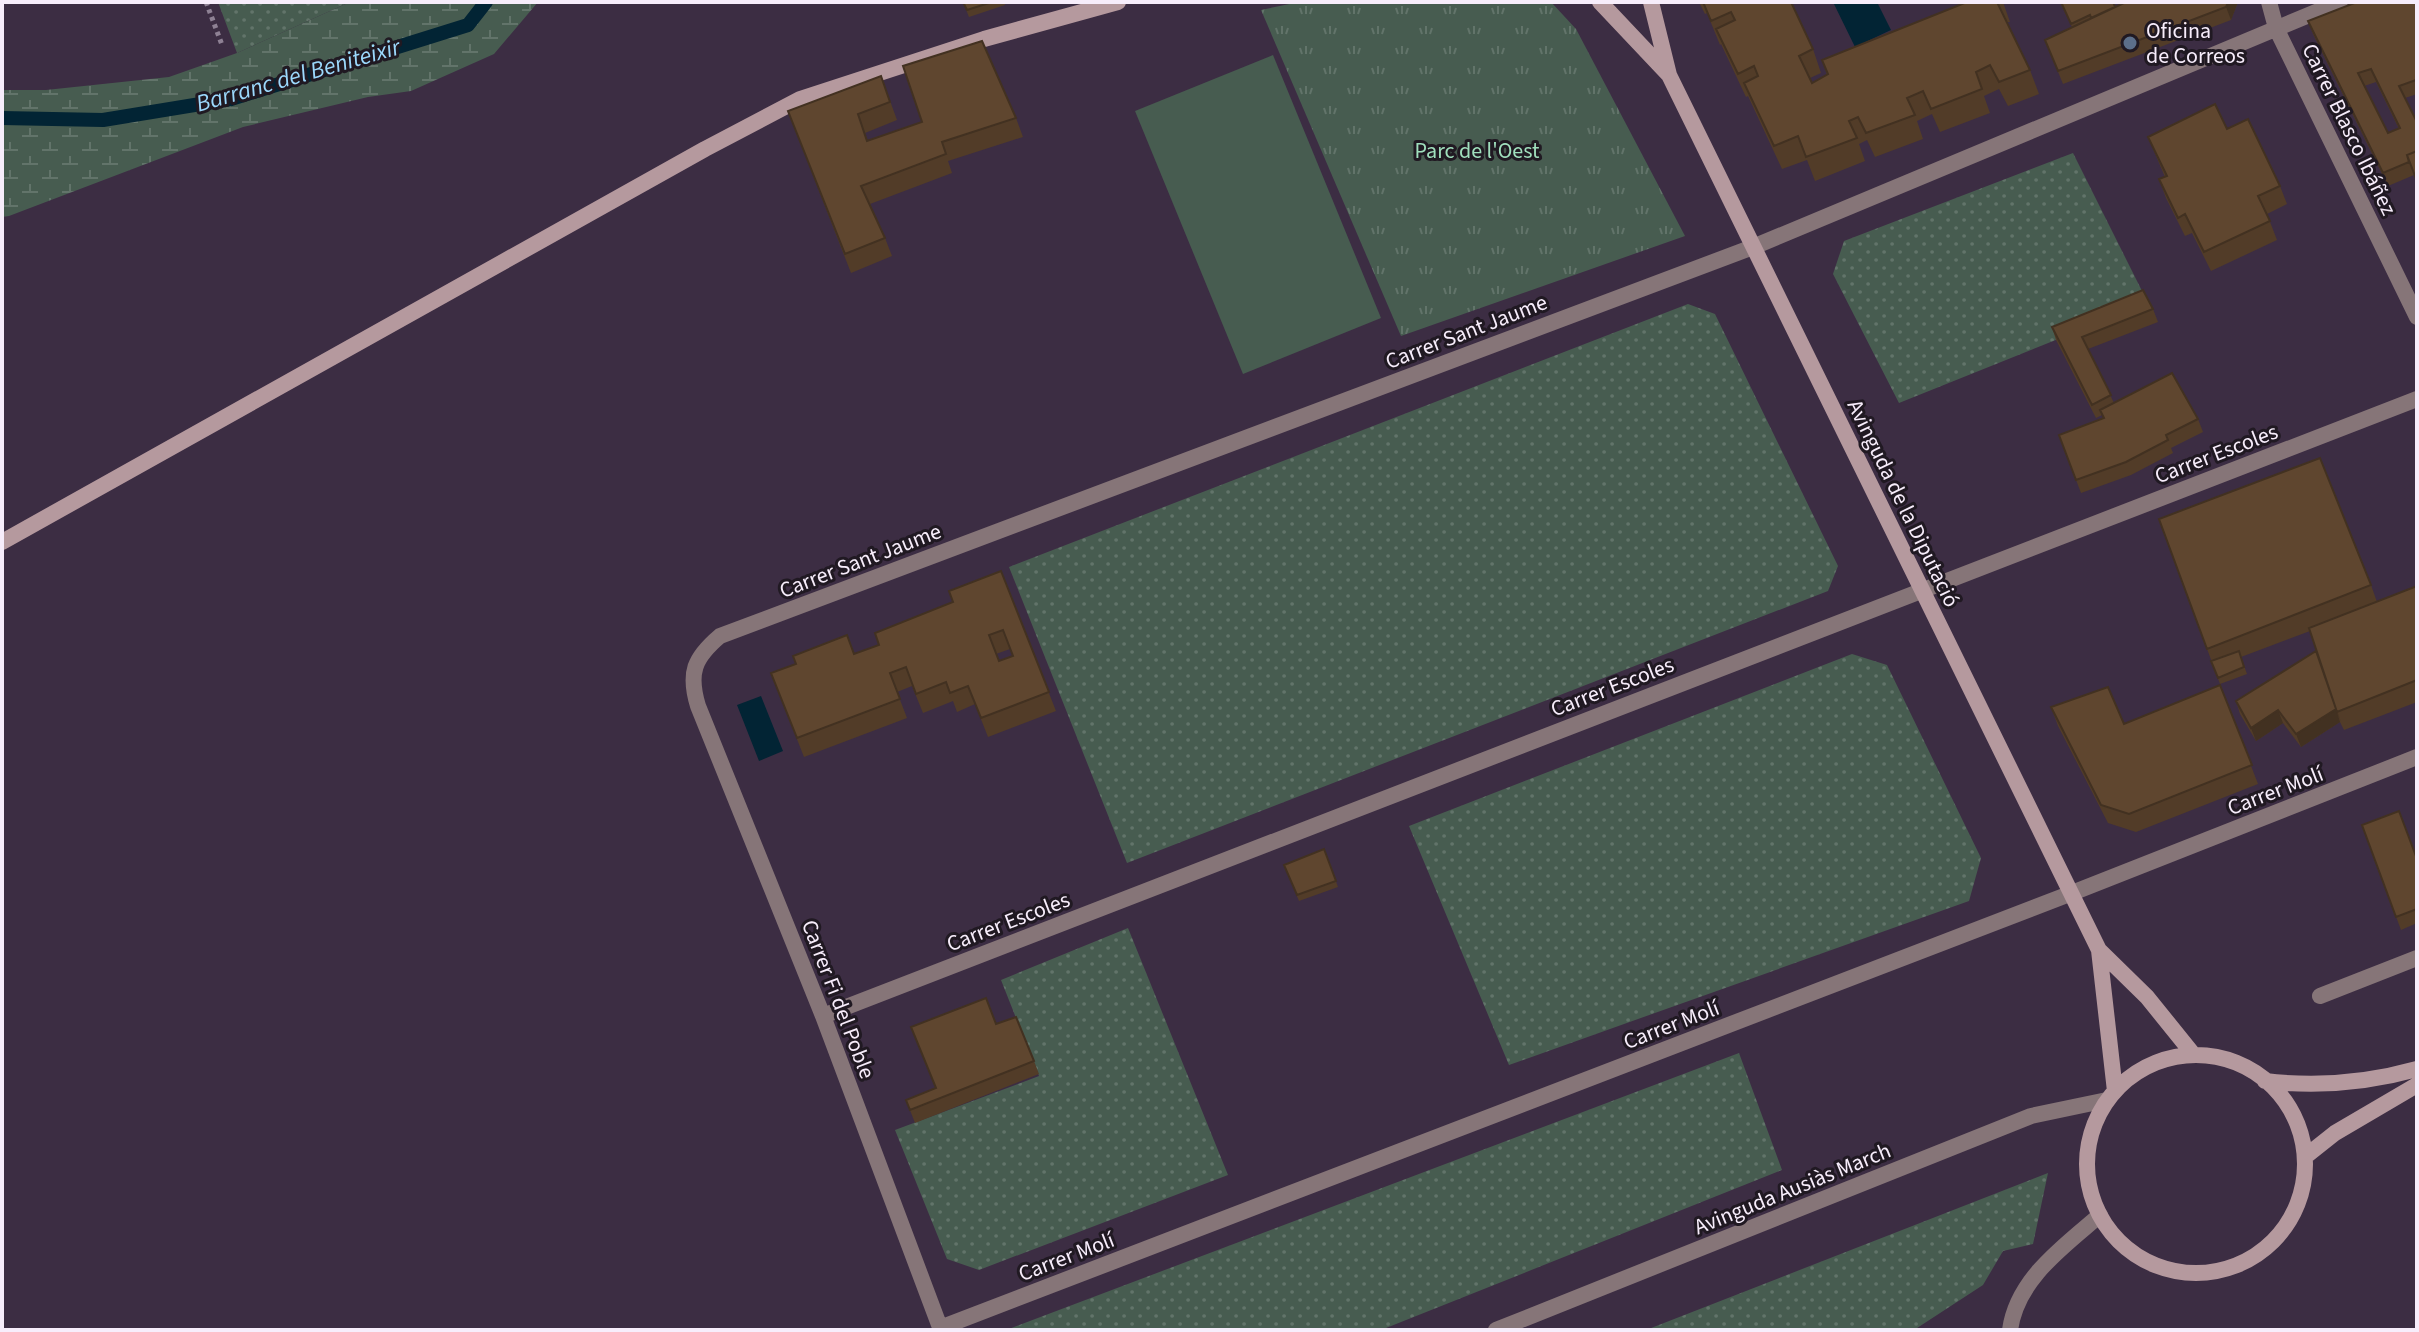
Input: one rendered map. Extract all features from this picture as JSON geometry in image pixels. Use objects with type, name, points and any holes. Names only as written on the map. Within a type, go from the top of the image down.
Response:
[{"type":"street","points":[[2,542],[800,99],[984,39],[1118,2]]},
{"type":"street","name":"Avinguda de la Diputació","points":[[1600,2],[1669,75]]},
{"type":"street","name":"Avinguda de la Diputació","points":[[1651,2],[1669,75],[2099,950]]},
{"type":"street","name":"Carrer Blasco Ibáñez","points":[[2269,2],[2276,28],[2417,317]]},
{"type":"street","name":"Carrer Sant Jaume","points":[[692,686],[695,664],[703,650],[720,636],[1753,247],[2340,2]]},
{"type":"street","name":"Carrer Escoles","points":[[823,1016],[2417,399]]},
{"type":"street","name":"Carrer Fi del Poble","points":[[692,686],[823,1016],[941,1329]]},
{"type":"street","name":"Carrer Molí","points":[[941,1329],[2417,757]]},
{"type":"street","points":[[2099,950],[2147,997],[2193,1054]]},
{"type":"street","points":[[2099,950],[2111,1095]]},
{"type":"street","points":[[2320,996],[2417,958]]},
{"type":"street","points":[[2193,1054],[2242,1064],[2265,1081],[2285,1099],[2300,1126],[2306,1156],[2304,1186],[2294,1214],[2277,1238],[2254,1257],[2226,1269],[2197,1273],[2168,1269],[2141,1257],[2117,1239],[2100,1215],[2089,1187],[2087,1156],[2094,1127],[2111,1095],[2131,1076],[2150,1065],[2171,1057],[2193,1054]]},
{"type":"street","points":[[2265,1081],[2317,1085],[2417,1069]]},
{"type":"street","points":[[2306,1156],[2335,1133],[2417,1085]]},
{"type":"street","name":"Avinguda Ausiàs March","points":[[1496,1330],[2031,1116],[2111,1095]]},
{"type":"street","points":[[2010,1330],[2012,1315],[2023,1289],[2061,1248],[2100,1215]]},
{"type":"path","points":[[206,2],[222,45]]},
{"type":"green space","points":[[218,2],[350,2],[237,53]]},
{"type":"green space","points":[[350,2],[538,2],[494,54],[411,91],[368,97],[243,127],[2,217],[2,90],[46,90],[169,77],[237,53]]},
{"type":"green space","name":"Parc de l'Oest","points":[[1299,2],[1551,2],[1576,29],[1685,236],[1401,336],[1261,10]]},
{"type":"green space","points":[[1273,55],[1381,318],[1243,374],[1135,111]]},
{"type":"green space","points":[[2073,153],[2148,303],[1899,403],[1833,274],[1844,241]]},
{"type":"green space","points":[[1688,304],[1715,314],[1838,566],[1828,591],[1127,863],[1009,567]]},
{"type":"green space","points":[[1852,654],[1887,665],[1981,858],[1969,901],[1509,1065],[1409,826]]},
{"type":"green space","points":[[1128,928],[1228,1175],[979,1270],[947,1259],[895,1130],[1039,1076],[1001,980]]},
{"type":"green space","points":[[1739,1053],[1782,1170],[1381,1330],[1006,1330]]},
{"type":"green space","points":[[2048,1173],[2033,1244],[2003,1251],[1983,1285],[1914,1330],[1646,1330]]},
{"type":"water","points":[[1833,2],[1877,2],[1891,30],[1855,47]]},
{"type":"water","points":[[761,696],[783,751],[759,761],[737,705]]},
{"type":"building","points":[[963,2],[992,2],[967,10]]},
{"type":"building","points":[[1703,2],[1791,2],[1813,49],[1799,56],[1812,83],[1828,74],[1822,60],[1967,2],[1997,2],[2030,70],[1999,82],[1990,65],[1976,72],[1982,89],[1931,109],[1923,91],[1907,98],[1915,115],[1866,133],[1858,117],[1849,121],[1857,138],[1806,157],[1798,136],[1774,146],[1744,83],[1758,76],[1754,66],[1738,74],[1716,29],[1735,20],[1731,12],[1711,21]]},
{"type":"building","points":[[2061,2],[2113,2],[2115,7],[2071,24]]},
{"type":"building","points":[[2126,2],[2228,2],[2226,7],[2058,71],[2045,40]]},
{"type":"building","points":[[2357,2],[2417,2],[2417,82],[2399,86],[2417,122],[2417,151],[2407,155],[2409,162],[2383,173],[2308,21]],"holes":[[[2371,69],[2400,128],[2388,133],[2358,73]]]},
{"type":"building","points":[[982,41],[1016,118],[942,142],[946,154],[861,186],[885,238],[845,254],[788,111],[881,76],[890,102],[858,114],[867,141],[922,122],[903,66]]},
{"type":"building","points":[[2215,104],[2227,129],[2248,119],[2280,186],[2258,196],[2270,221],[2204,252],[2185,214],[2178,218],[2159,179],[2167,176],[2148,137]]},
{"type":"building","points":[[2417,151],[2417,181],[2407,155]]},
{"type":"building","points":[[2143,290],[2153,309],[2082,337],[2111,395],[2092,405],[2052,327]]},
{"type":"building","points":[[2172,373],[2198,419],[2166,435],[2168,440],[2126,462],[2076,480],[2059,435],[2104,418],[2100,410]]},
{"type":"building","points":[[2320,458],[2371,585],[2207,649],[2159,519]]},
{"type":"building","points":[[1001,571],[1049,692],[981,718],[968,686],[950,693],[946,682],[916,694],[906,667],[890,673],[900,699],[797,738],[771,673],[796,664],[793,656],[847,635],[854,654],[879,645],[875,633],[953,602],[949,591]],"holes":[[[1003,630],[1013,656],[999,661],[989,635]]]},
{"type":"building","points":[[2417,586],[2417,680],[2337,712],[2309,628]]},
{"type":"building","points":[[2239,651],[2244,667],[2218,678],[2211,661]]},
{"type":"building","points":[[2316,651],[2336,709],[2296,734],[2278,710],[2251,728],[2236,701]]},
{"type":"building","points":[[2220,685],[2252,765],[2129,814],[2101,805],[2051,707],[2108,687],[2124,724]]},
{"type":"building","points":[[2399,811],[2417,859],[2417,909],[2396,917],[2362,825]]},
{"type":"building","points":[[1324,849],[1336,881],[1297,895],[1284,865]]},
{"type":"building","points":[[986,998],[996,1024],[1016,1017],[1034,1061],[910,1110],[906,1100],[936,1088],[911,1027]]},
{"type":"waterway","name":"Barranc del Beniteixir","points":[[2,118],[103,120],[231,99],[468,25],[486,2]]},
{"type":"place","name":"Oficina de Correos","points":[[2130,43]]}]
